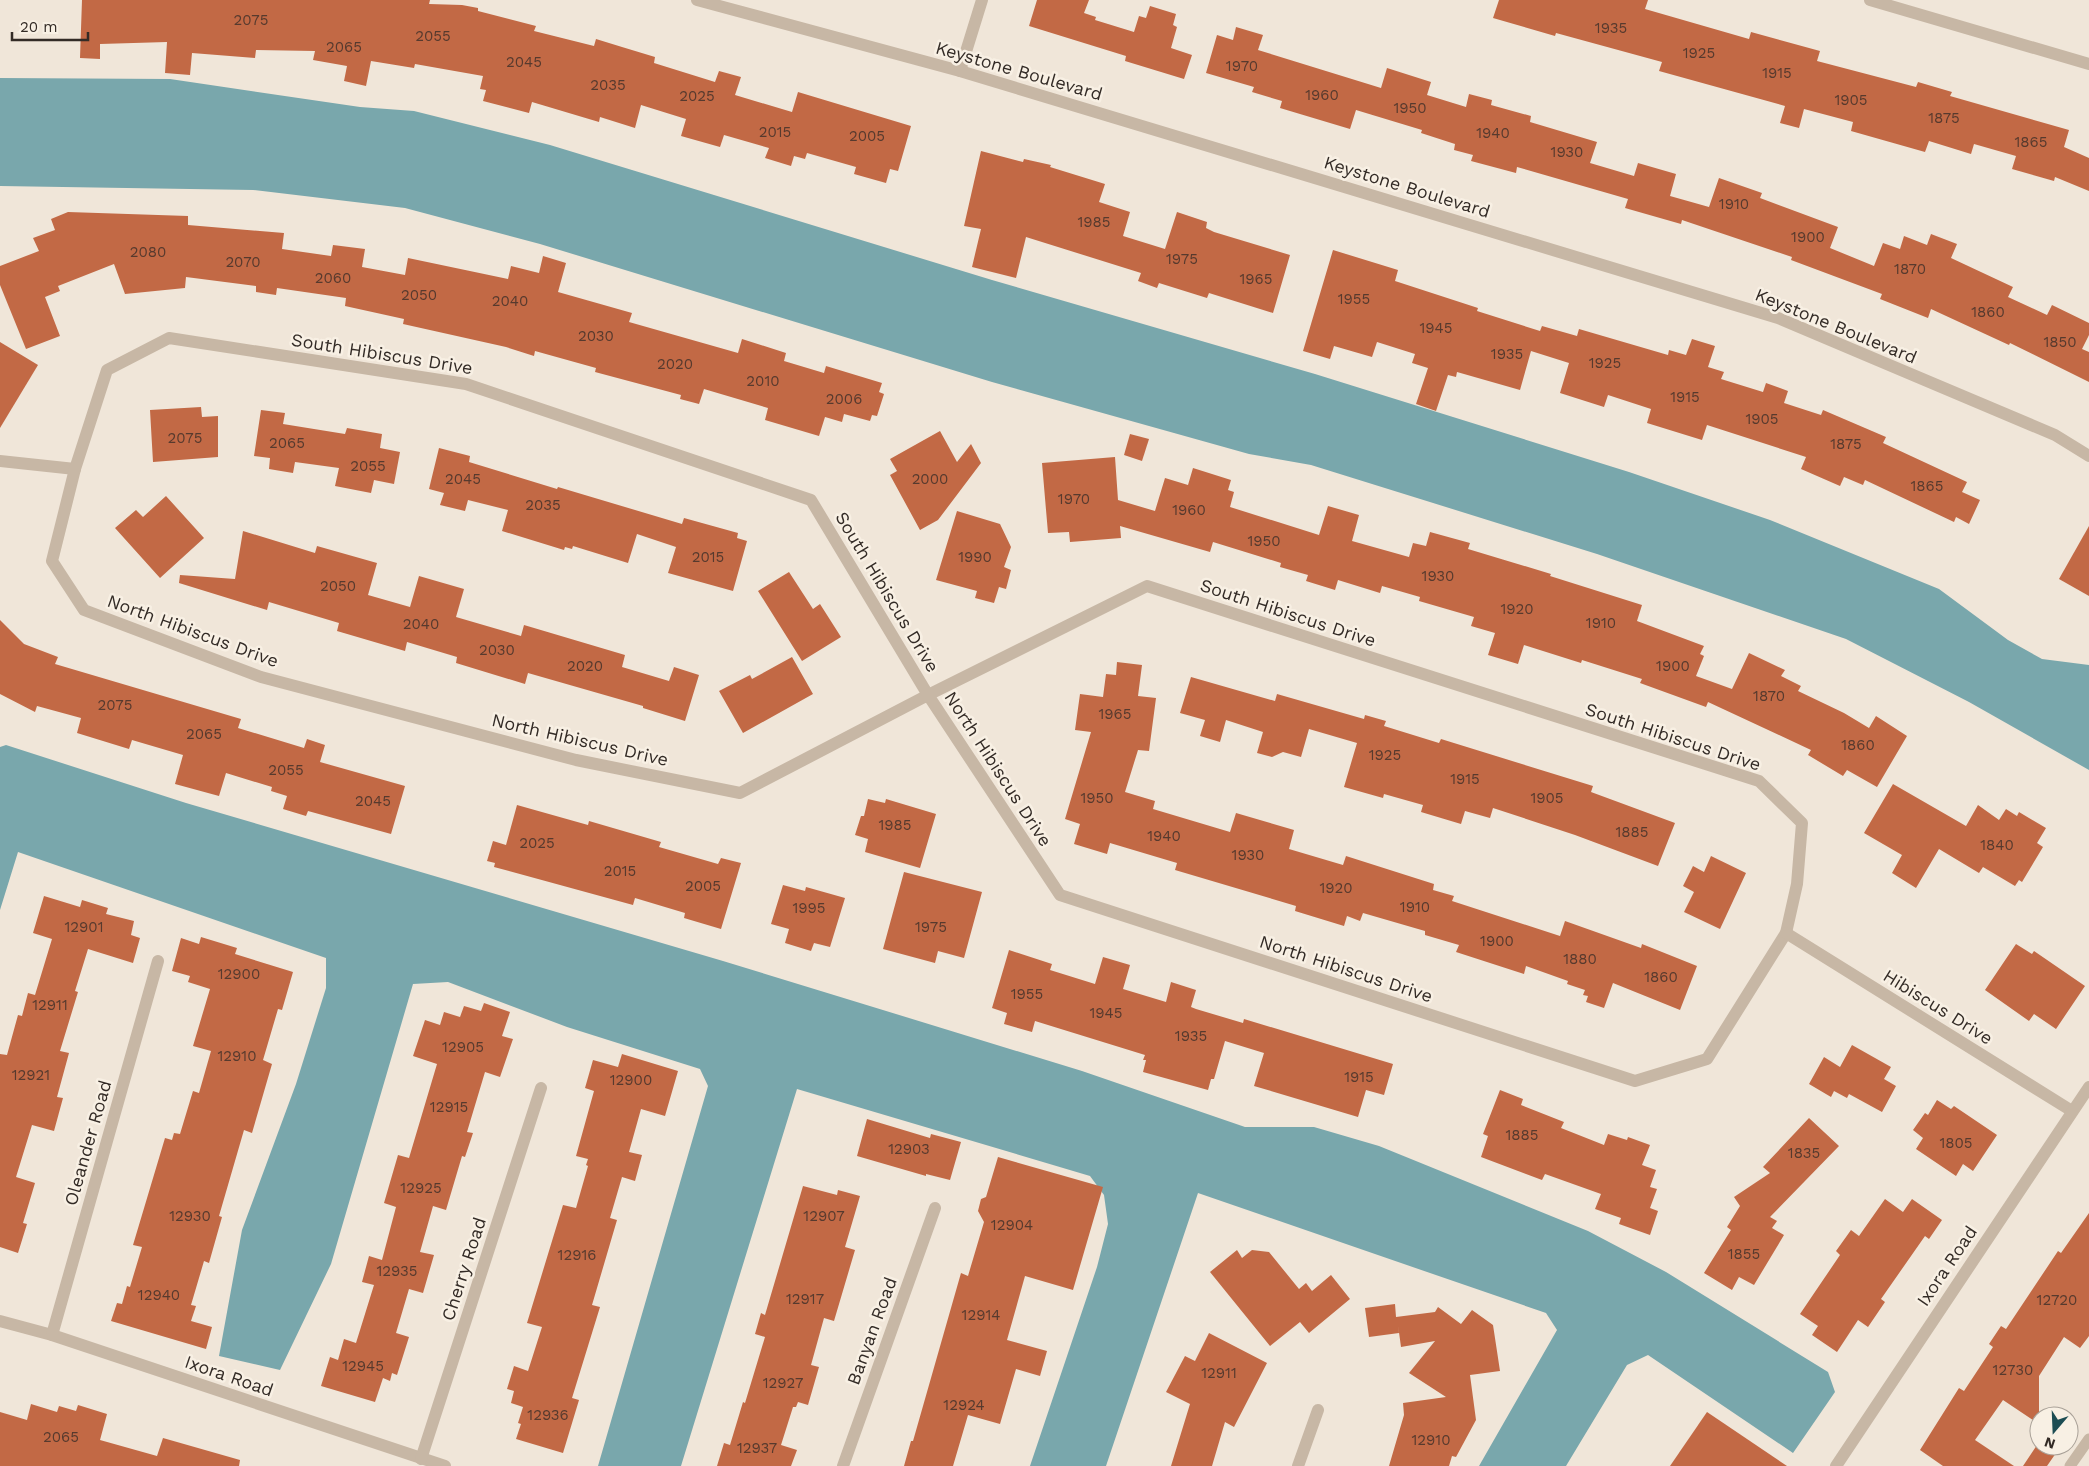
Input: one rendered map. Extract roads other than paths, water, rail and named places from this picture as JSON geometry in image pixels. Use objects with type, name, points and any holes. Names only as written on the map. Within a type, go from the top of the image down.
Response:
[{"type":"street","name":"Keystone Boulevard","points":[[697,0],[960,71],[1778,318],[2055,435],[2089,456]]},
{"type":"street","points":[[960,71],[982,0]]},
{"type":"street","points":[[1870,0],[2089,64]]},
{"type":"street","name":"South Hibiscus Drive","points":[[75,469],[107,370],[169,338],[466,384],[811,500],[928,695],[1147,586],[1759,781],[1802,823],[1796,884],[1786,933]]},
{"type":"street","points":[[0,461],[75,469]]},
{"type":"street","name":"North Hibiscus Drive","points":[[75,469],[52,561],[84,610],[261,676],[566,758],[740,793],[928,695],[1060,895],[1635,1081],[1707,1058],[1786,933]]},
{"type":"street","name":"Hibiscus Drive","points":[[1786,933],[2072,1111]]},
{"type":"street","name":"Oleander Road","points":[[52,1335],[158,961]]},
{"type":"street","name":"Ixora Road","points":[[1836,1466],[2089,1087]]},
{"type":"street","name":"Cherry Road","points":[[421,1460],[541,1088]]},
{"type":"street","name":"Banyan Road","points":[[843,1466],[935,1208]]},
{"type":"street","name":"Ixora Road","points":[[0,1321],[52,1335],[421,1460],[445,1466]]},
{"type":"street","points":[[1298,1466],[1318,1410]]},
{"type":"lane","points":[[2071,1466],[2089,1439]]},
{"type":"water","points":[[0,78],[170,79],[360,107],[414,111],[550,145],[992,280],[1315,374],[1629,472],[1770,520],[1939,589],[2008,640],[2042,659],[2089,665],[2089,770],[1969,702],[1846,639],[1597,554],[1311,465],[1249,454],[992,382],[540,244],[405,208],[253,190],[0,186]]},
{"type":"water","points":[[6,745],[186,803],[723,961],[1082,1071],[1245,1127],[1314,1127],[1379,1146],[1588,1231],[1666,1272],[1828,1372],[1835,1392],[1793,1453],[1648,1355],[1627,1365],[1566,1466],[1479,1466],[1557,1330],[1546,1313],[1198,1193],[1106,1466],[1030,1466],[1097,1267],[1108,1224],[1104,1195],[1090,1176],[797,1089],[681,1466],[598,1466],[708,1086],[700,1069],[567,1027],[448,982],[413,984],[331,1264],[280,1370],[219,1356],[242,1230],[296,1084],[326,988],[326,958],[18,852],[0,910],[0,747]]}]
